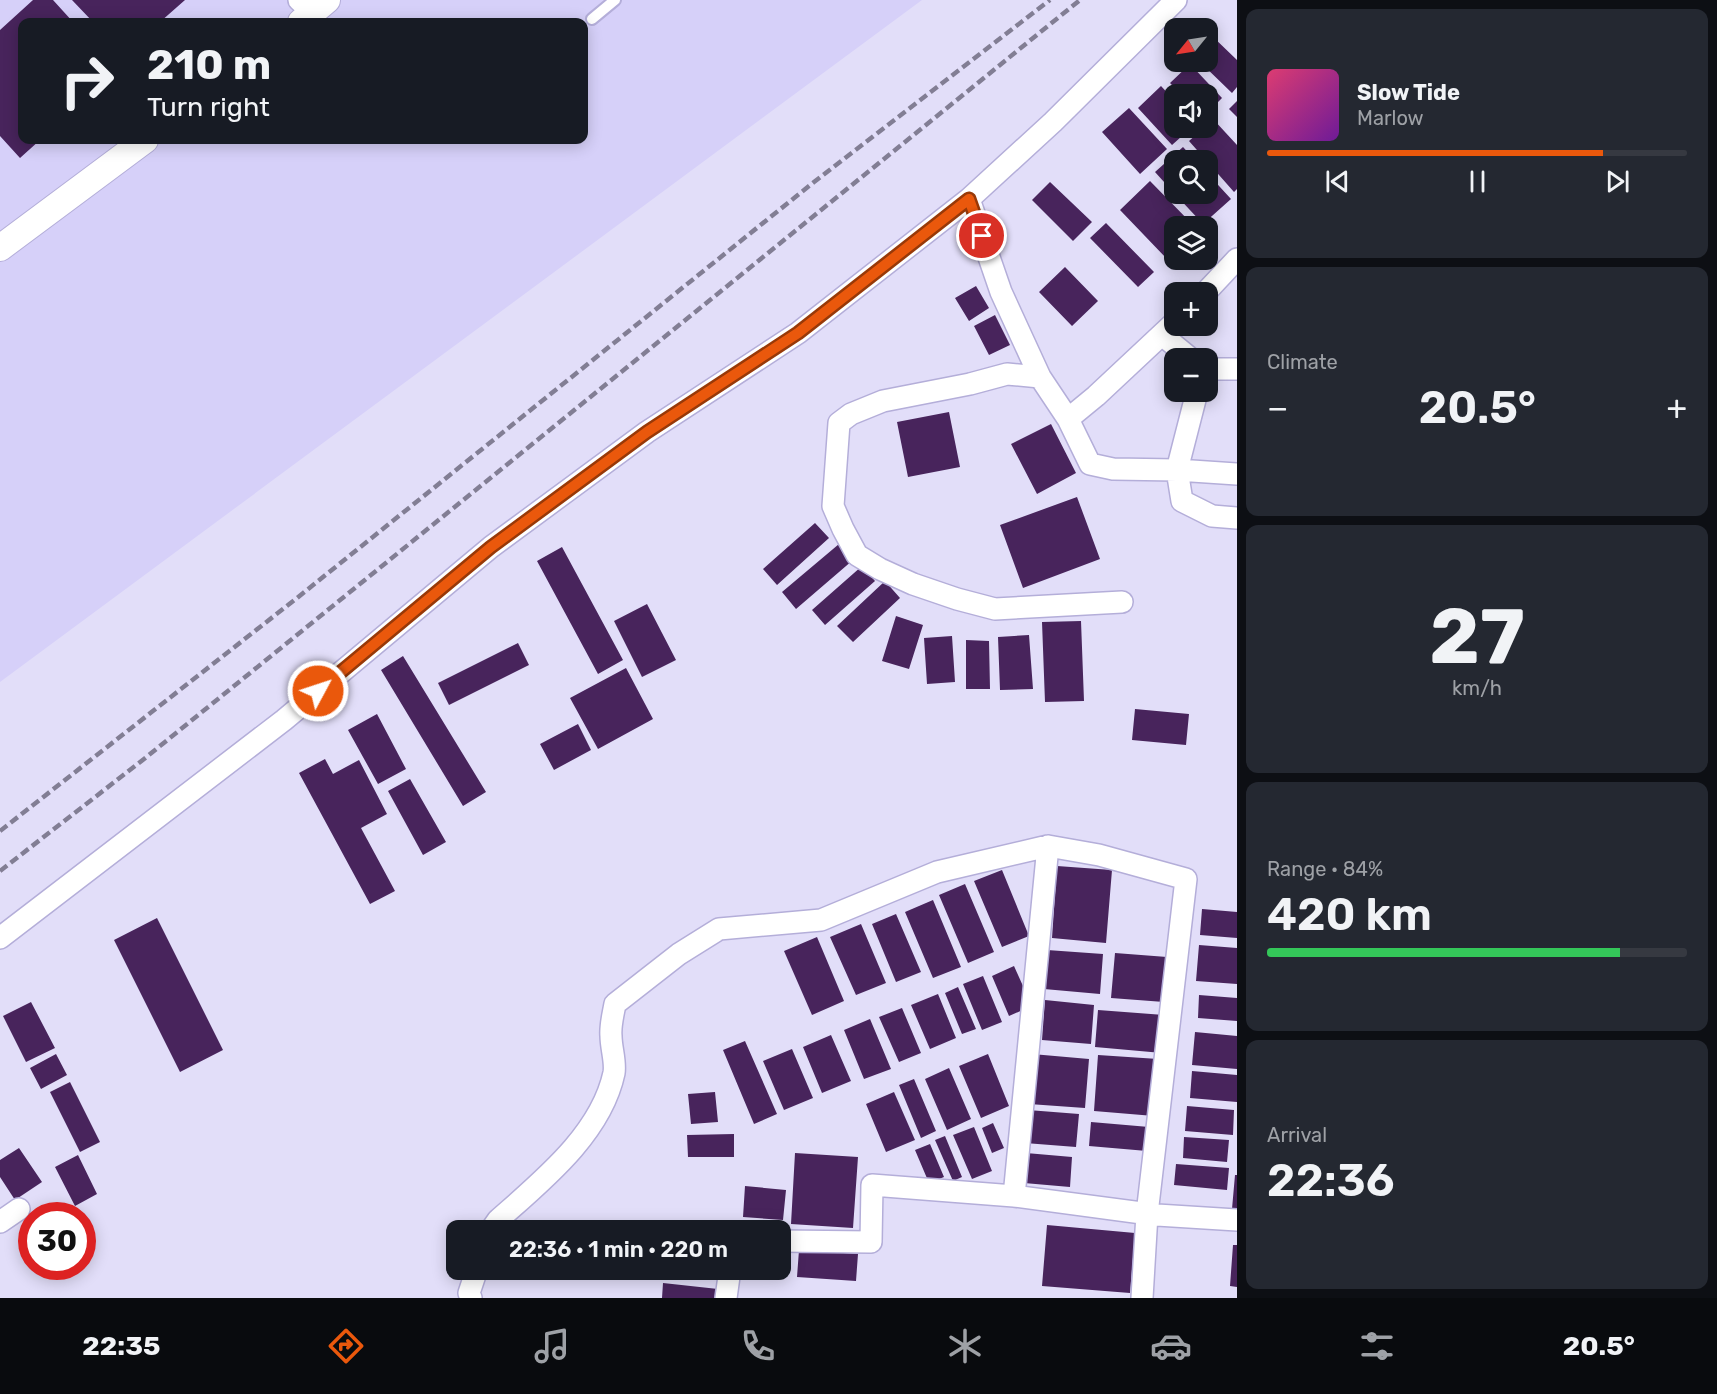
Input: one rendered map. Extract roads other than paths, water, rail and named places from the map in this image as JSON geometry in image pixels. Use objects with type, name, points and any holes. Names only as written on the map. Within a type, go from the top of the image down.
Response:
[{"type":"street","points":[[0,938],[284,720],[491,547],[647,432],[798,333],[969,199],[1061,114],[1176,0]]},
{"type":"street","points":[[0,248],[140,144]]},
{"type":"street","points":[[969,199],[1001,292],[1040,377],[1068,419],[1090,464],[1113,469],[1237,474]]},
{"type":"street","points":[[1215,282],[1237,259]]},
{"type":"street","points":[[1068,419],[1164,333]]},
{"type":"street","points":[[1173,336],[1182,348]]},
{"type":"street","points":[[1218,369],[1237,369]]},
{"type":"street","points":[[1040,377],[1007,374],[970,384],[883,401],[851,414],[838,423],[832,506],[857,555],[880,569],[913,584],[957,599],[994,609],[1122,602]]},
{"type":"street","points":[[1194,402],[1177,470],[1182,501],[1212,516],[1237,518]]},
{"type":"street","points":[[1014,1196],[1048,846]]},
{"type":"street","points":[[498,1220],[554,1170],[586,1133],[603,1106],[614,1071],[610,1033],[615,1004],[679,954],[719,929],[821,920],[937,872],[1048,846],[1099,855],[1186,879],[1147,1214],[1142,1298]]},
{"type":"street","points":[[791,1241],[871,1242],[872,1185],[1014,1196],[1147,1214],[1237,1220]]},
{"type":"street","points":[[0,1222],[18,1210]]},
{"type":"street","points":[[471,1298],[469,1293],[473,1280]]},
{"type":"street","points":[[726,1298],[728,1280]]},
{"type":"lane","points":[[592,19],[615,0]]},
{"type":"railway","points":[[0,831],[297,598],[814,182],[1050,0]]},
{"type":"railway","points":[[0,871],[144,759],[1080,0]]}]
